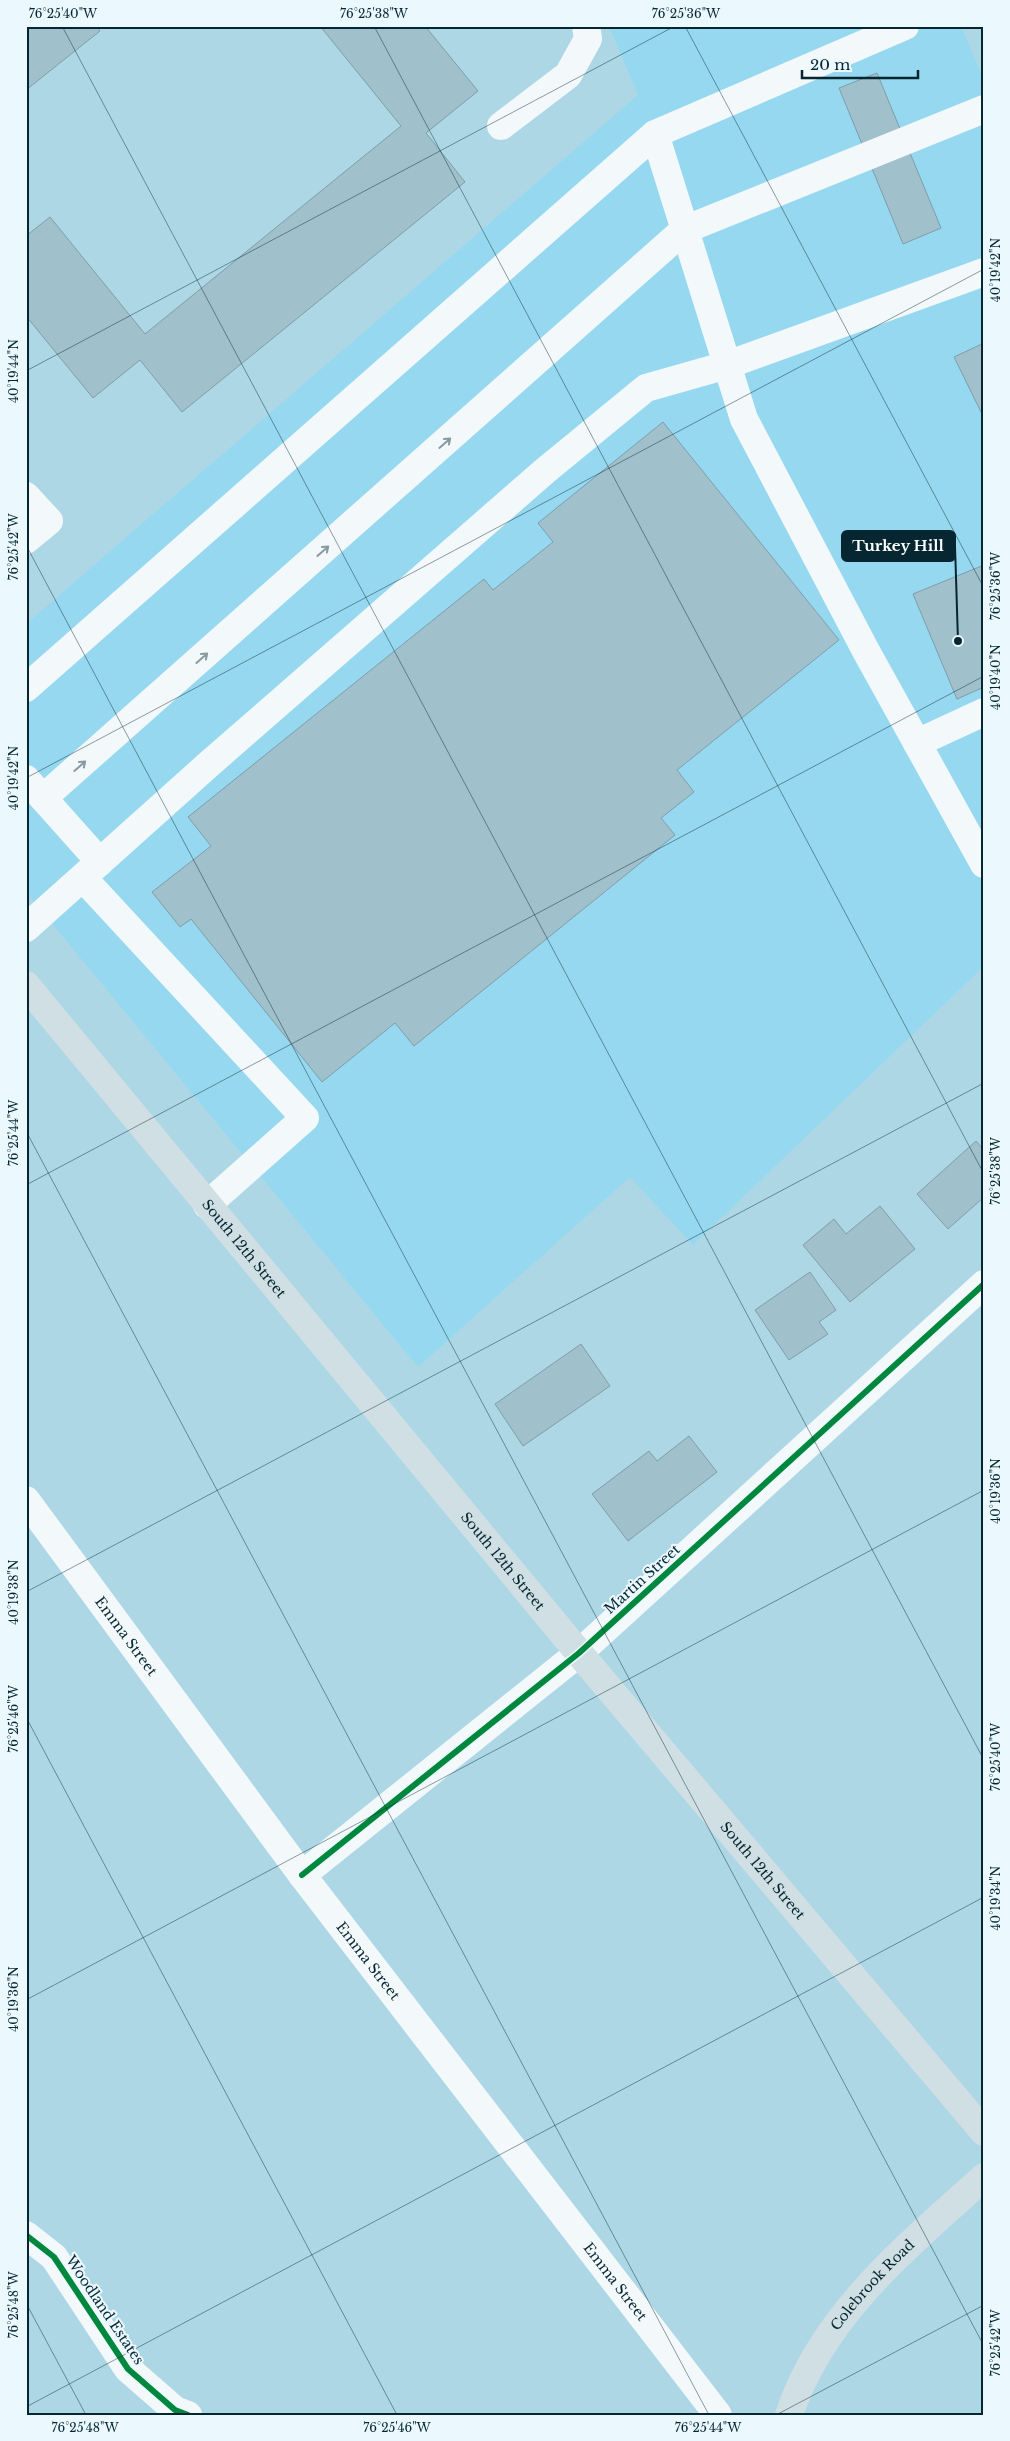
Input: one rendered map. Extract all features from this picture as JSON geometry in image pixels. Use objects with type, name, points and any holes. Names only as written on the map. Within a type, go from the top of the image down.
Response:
[{"type":"main road","name":"South 12th Street","points":[[26,985],[578,1653],[984,2132]]},
{"type":"main road","name":"Colebrook Road","points":[[789,2415],[795,2396],[824,2340],[862,2293],[898,2255],[984,2177]]},
{"type":"street","points":[[501,126],[568,75],[588,39],[586,26]]},
{"type":"street","points":[[26,688],[655,134],[905,26]]},
{"type":"street","points":[[207,1205],[305,1118],[91,870],[35,788],[684,230],[984,109]]},
{"type":"street","points":[[655,134],[744,420],[984,864]]},
{"type":"street","points":[[26,928],[531,483],[646,388],[727,366],[984,272]]},
{"type":"street","points":[[26,496],[50,521],[26,540]]},
{"type":"street","points":[[917,743],[984,712]]},
{"type":"street","name":"Martin Street","points":[[302,1875],[578,1653],[984,1284]]},
{"type":"street","name":"Emma Street","points":[[26,1500],[302,1875],[718,2415]]},
{"type":"street","name":"Woodland Estates","points":[[26,2234],[54,2257],[128,2370],[175,2410],[188,2415]]},
{"type":"shaded area","points":[[609,26],[961,26],[984,80],[984,966],[693,1245],[630,1177],[418,1367],[26,892],[26,624],[638,95]]},
{"type":"building","points":[[26,26],[96,26],[100,31],[26,90]]},
{"type":"building","points":[[320,26],[425,26],[478,91],[426,133],[465,182],[182,412],[140,360],[93,398],[26,316],[26,236],[50,217],[145,334],[401,126]]},
{"type":"building","points":[[877,73],[941,228],[903,244],[839,88]]},
{"type":"building","points":[[984,343],[984,413],[982,414],[954,357]]},
{"type":"building","points":[[663,422],[839,640],[677,770],[694,792],[661,818],[675,835],[414,1046],[395,1023],[322,1082],[191,919],[180,927],[152,892],[211,846],[188,817],[484,579],[493,590],[553,542],[538,523]]},
{"type":"building","points":[[984,565],[984,687],[957,699],[913,594]]},
{"type":"building","points":[[976,1141],[984,1150],[984,1197],[948,1229],[917,1194]]},
{"type":"building","points":[[880,1206],[915,1249],[850,1302],[803,1245],[834,1219],[846,1234]]},
{"type":"building","points":[[810,1272],[836,1310],[819,1322],[828,1334],[789,1360],[755,1310]]},
{"type":"building","points":[[581,1344],[610,1386],[523,1446],[495,1404]]},
{"type":"building","points":[[689,1436],[717,1472],[628,1541],[592,1494],[649,1451],[657,1461]]},
{"type":"cycle path","points":[[302,1875],[579,1653],[984,1284]]},
{"type":"cycle path","points":[[26,2235],[54,2257],[128,2369],[175,2410],[188,2415]]},
{"type":"place","name":"Turkey Hill","points":[[958,641]]}]
